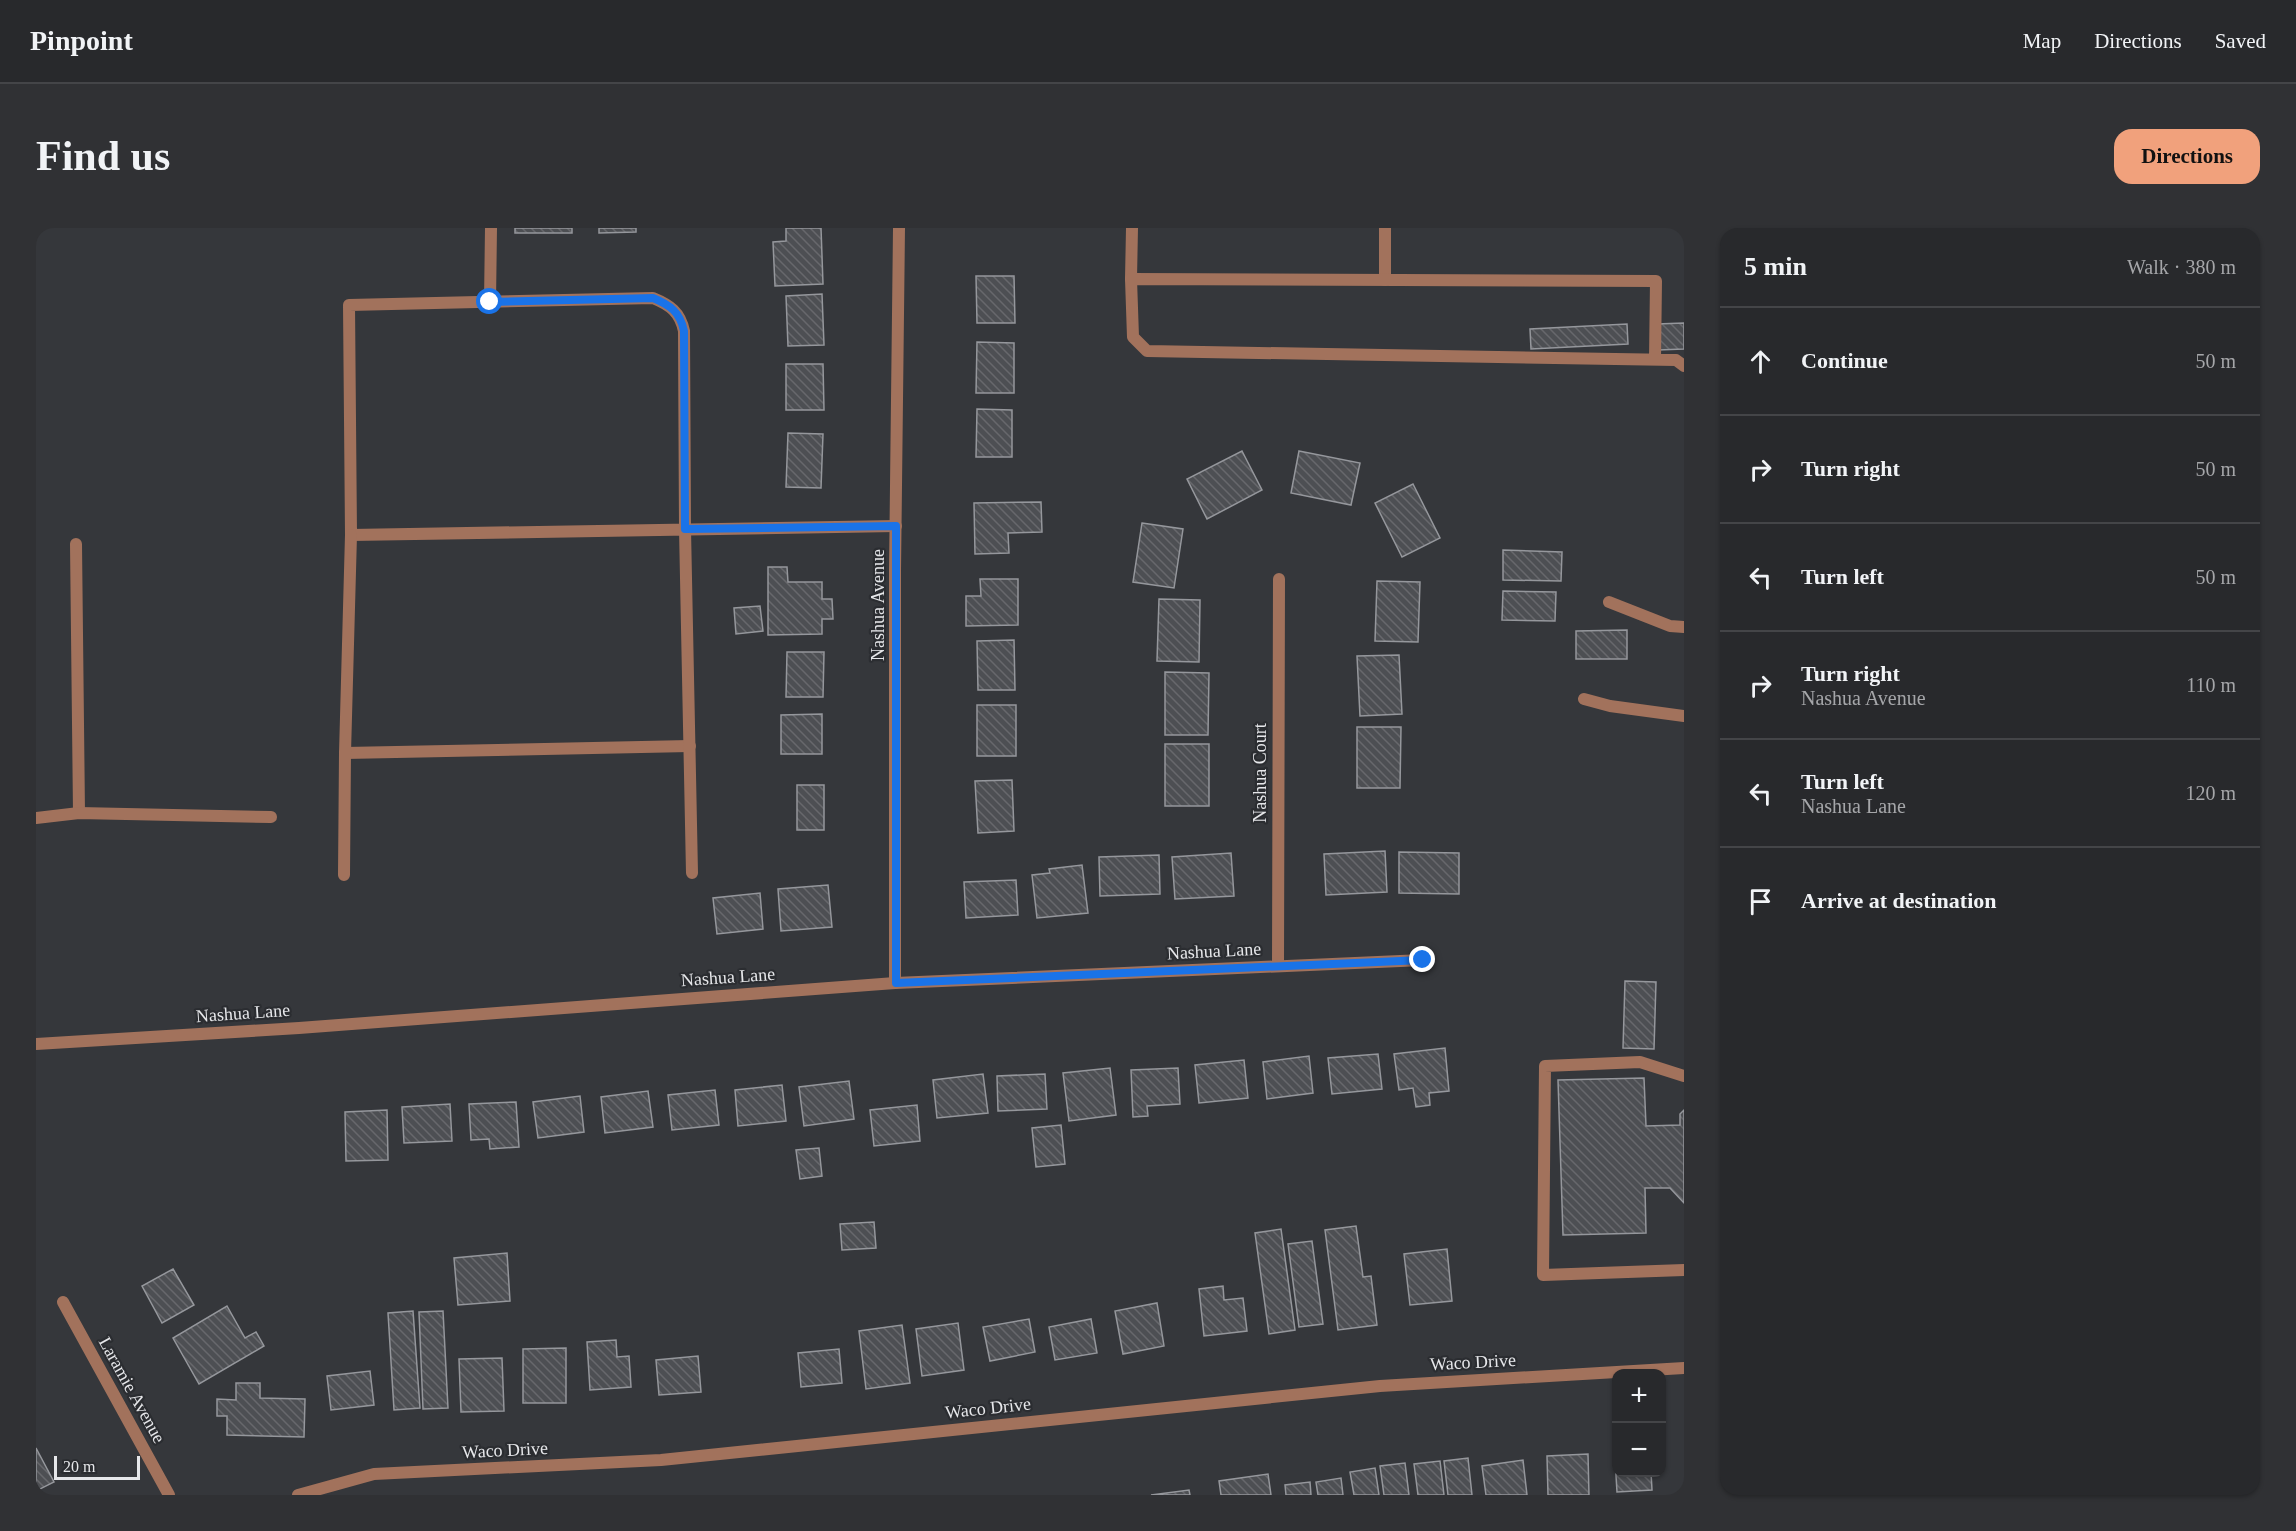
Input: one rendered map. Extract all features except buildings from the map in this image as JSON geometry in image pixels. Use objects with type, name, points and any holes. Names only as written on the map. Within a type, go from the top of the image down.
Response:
[{"type":"street","points":[[490,302],[491,228]]},
{"type":"street","name":"Nashua Avenue","points":[[896,983],[896,526],[899,228]]},
{"type":"street","points":[[1132,228],[1133,337],[1147,351],[1655,359],[1676,360],[1684,366]]},
{"type":"street","points":[[1385,228],[1385,280]]},
{"type":"street","points":[[1131,279],[1656,281],[1655,359]]},
{"type":"street","points":[[344,875],[351,535],[349,305],[653,298],[670,306],[681,317],[684,331],[685,529],[692,873]]},
{"type":"street","points":[[351,535],[896,526]]},
{"type":"street","points":[[76,544],[79,813]]},
{"type":"street","name":"Nashua Court","points":[[1278,966],[1279,579]]},
{"type":"street","points":[[1609,602],[1670,626],[1684,627]]},
{"type":"street","points":[[1584,699],[1610,706],[1684,716]]},
{"type":"street","points":[[345,753],[690,747]]},
{"type":"street","points":[[36,818],[79,813],[271,817]]},
{"type":"street","name":"Nashua Lane","points":[[36,1044],[322,1026],[896,983],[1423,960]]},
{"type":"street","points":[[1684,1076],[1640,1062],[1545,1066],[1543,1275],[1684,1270]]},
{"type":"street","name":"Laramie Avenue","points":[[63,1302],[169,1495]]},
{"type":"street","name":"Waco Drive","points":[[298,1495],[374,1474],[661,1460],[1380,1386],[1684,1368]]},
{"type":"route","points":[[490,302],[653,298],[670,306],[681,317],[684,331],[685,529],[896,526],[896,983],[1423,960]]}]
